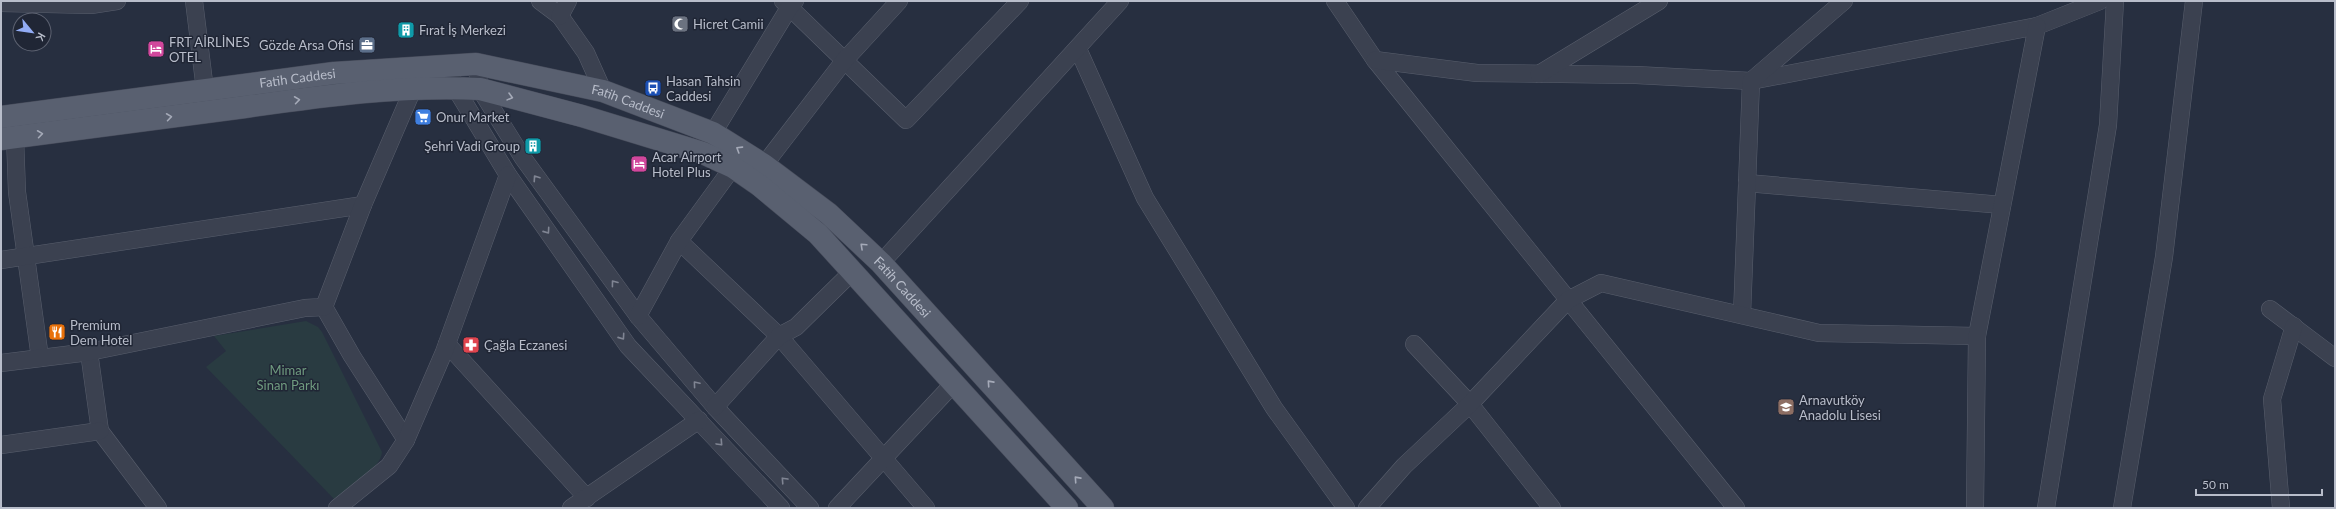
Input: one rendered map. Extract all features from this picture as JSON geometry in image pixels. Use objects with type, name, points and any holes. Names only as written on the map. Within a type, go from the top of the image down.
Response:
[{"type":"main road","name":"Fatih Caddesi","points":[[1,117],[334,73],[476,64],[603,91],[713,133],[764,165],[829,214],[881,263],[1103,508]]},
{"type":"main road","name":"Fatih Caddesi","points":[[8,138],[347,93],[413,89],[456,89],[480,90],[582,116],[702,153],[733,167],[759,185],[818,234],[1067,508]]},
{"type":"street","points":[[1,3],[91,4],[118,1]]},
{"type":"street","points":[[194,1],[205,90]]},
{"type":"street","points":[[540,1],[564,8],[603,91]]},
{"type":"street","points":[[764,165],[844,61],[899,1]]},
{"type":"street","points":[[713,133],[789,3],[844,61],[906,120],[1020,1]]},
{"type":"street","points":[[881,263],[1078,49],[1120,1]]},
{"type":"street","points":[[1335,1],[1375,60],[1736,508]]},
{"type":"street","points":[[1539,74],[1659,1]]},
{"type":"street","points":[[1742,315],[1751,80],[1844,1]]},
{"type":"street","points":[[1375,60],[1476,73],[1636,75],[1751,80],[2037,26],[2100,1]]},
{"type":"street","points":[[2046,508],[2108,126],[2115,1]]},
{"type":"street","points":[[2122,508],[2164,258],[2194,1]]},
{"type":"street","points":[[1975,508],[1976,336],[2037,26]]},
{"type":"street","points":[[1078,49],[1145,198],[1274,408],[1346,508]]},
{"type":"street","points":[[476,64],[480,90],[539,183],[638,316],[715,407],[810,508]]},
{"type":"street","points":[[449,66],[456,89],[508,176],[628,346],[781,508]]},
{"type":"street","points":[[324,307],[363,205],[413,89]]},
{"type":"street","points":[[8,138],[27,257],[40,358]]},
{"type":"street","points":[[638,316],[679,241],[733,167]]},
{"type":"street","points":[[337,508],[389,466],[406,440],[447,344],[508,176]]},
{"type":"street","points":[[1747,184],[2002,205]]},
{"type":"street","points":[[1,260],[363,205]]},
{"type":"street","points":[[679,241],[779,336],[926,508]]},
{"type":"street","points":[[715,407],[779,336],[796,327],[852,272]]},
{"type":"street","points":[[1368,508],[1404,466],[1470,404],[1568,300],[1601,283],[1819,333],[1976,336]]},
{"type":"street","points":[[1,363],[89,352],[306,308],[324,307]]},
{"type":"street","points":[[324,307],[352,356],[406,440]]},
{"type":"street","points":[[2270,308],[2335,358]]},
{"type":"street","points":[[2281,508],[2272,399],[2294,326]]},
{"type":"street","points":[[447,344],[587,498]]},
{"type":"street","points":[[1414,344],[1470,404],[1552,508]]},
{"type":"street","points":[[89,352],[100,431],[158,508]]},
{"type":"street","points":[[837,508],[954,383]]},
{"type":"street","points":[[571,508],[699,420]]},
{"type":"street","points":[[1,445],[100,431]]},
{"type":"green space","name":"Mimar Sinan Parkı","points":[[306,321],[318,327],[322,332],[382,452],[376,465],[370,472],[334,499],[206,367],[226,351],[214,336]]},
{"type":"place","name":"Hicret Camii","points":[[680,24]]},
{"type":"place","name":"Fırat İş Merkezi","points":[[406,30]]},
{"type":"place","name":"Gözde Arsa Ofisi","points":[[367,45]]},
{"type":"place","name":"FRT AİRLİNES OTEL","points":[[156,49]]},
{"type":"place","name":"Hasan Tahsin Caddesi","points":[[653,88]]},
{"type":"place","name":"Onur Market","points":[[423,117]]},
{"type":"place","name":"Şehri Vadi Group","points":[[533,146]]},
{"type":"place","name":"Acar Airport Hotel Plus","points":[[639,164]]},
{"type":"place","name":"Premium Dem Hotel","points":[[57,332]]},
{"type":"place","name":"Çağla Eczanesi","points":[[471,345]]},
{"type":"place","name":"Arnavutköy Anadolu Lisesi","points":[[1786,407]]}]
